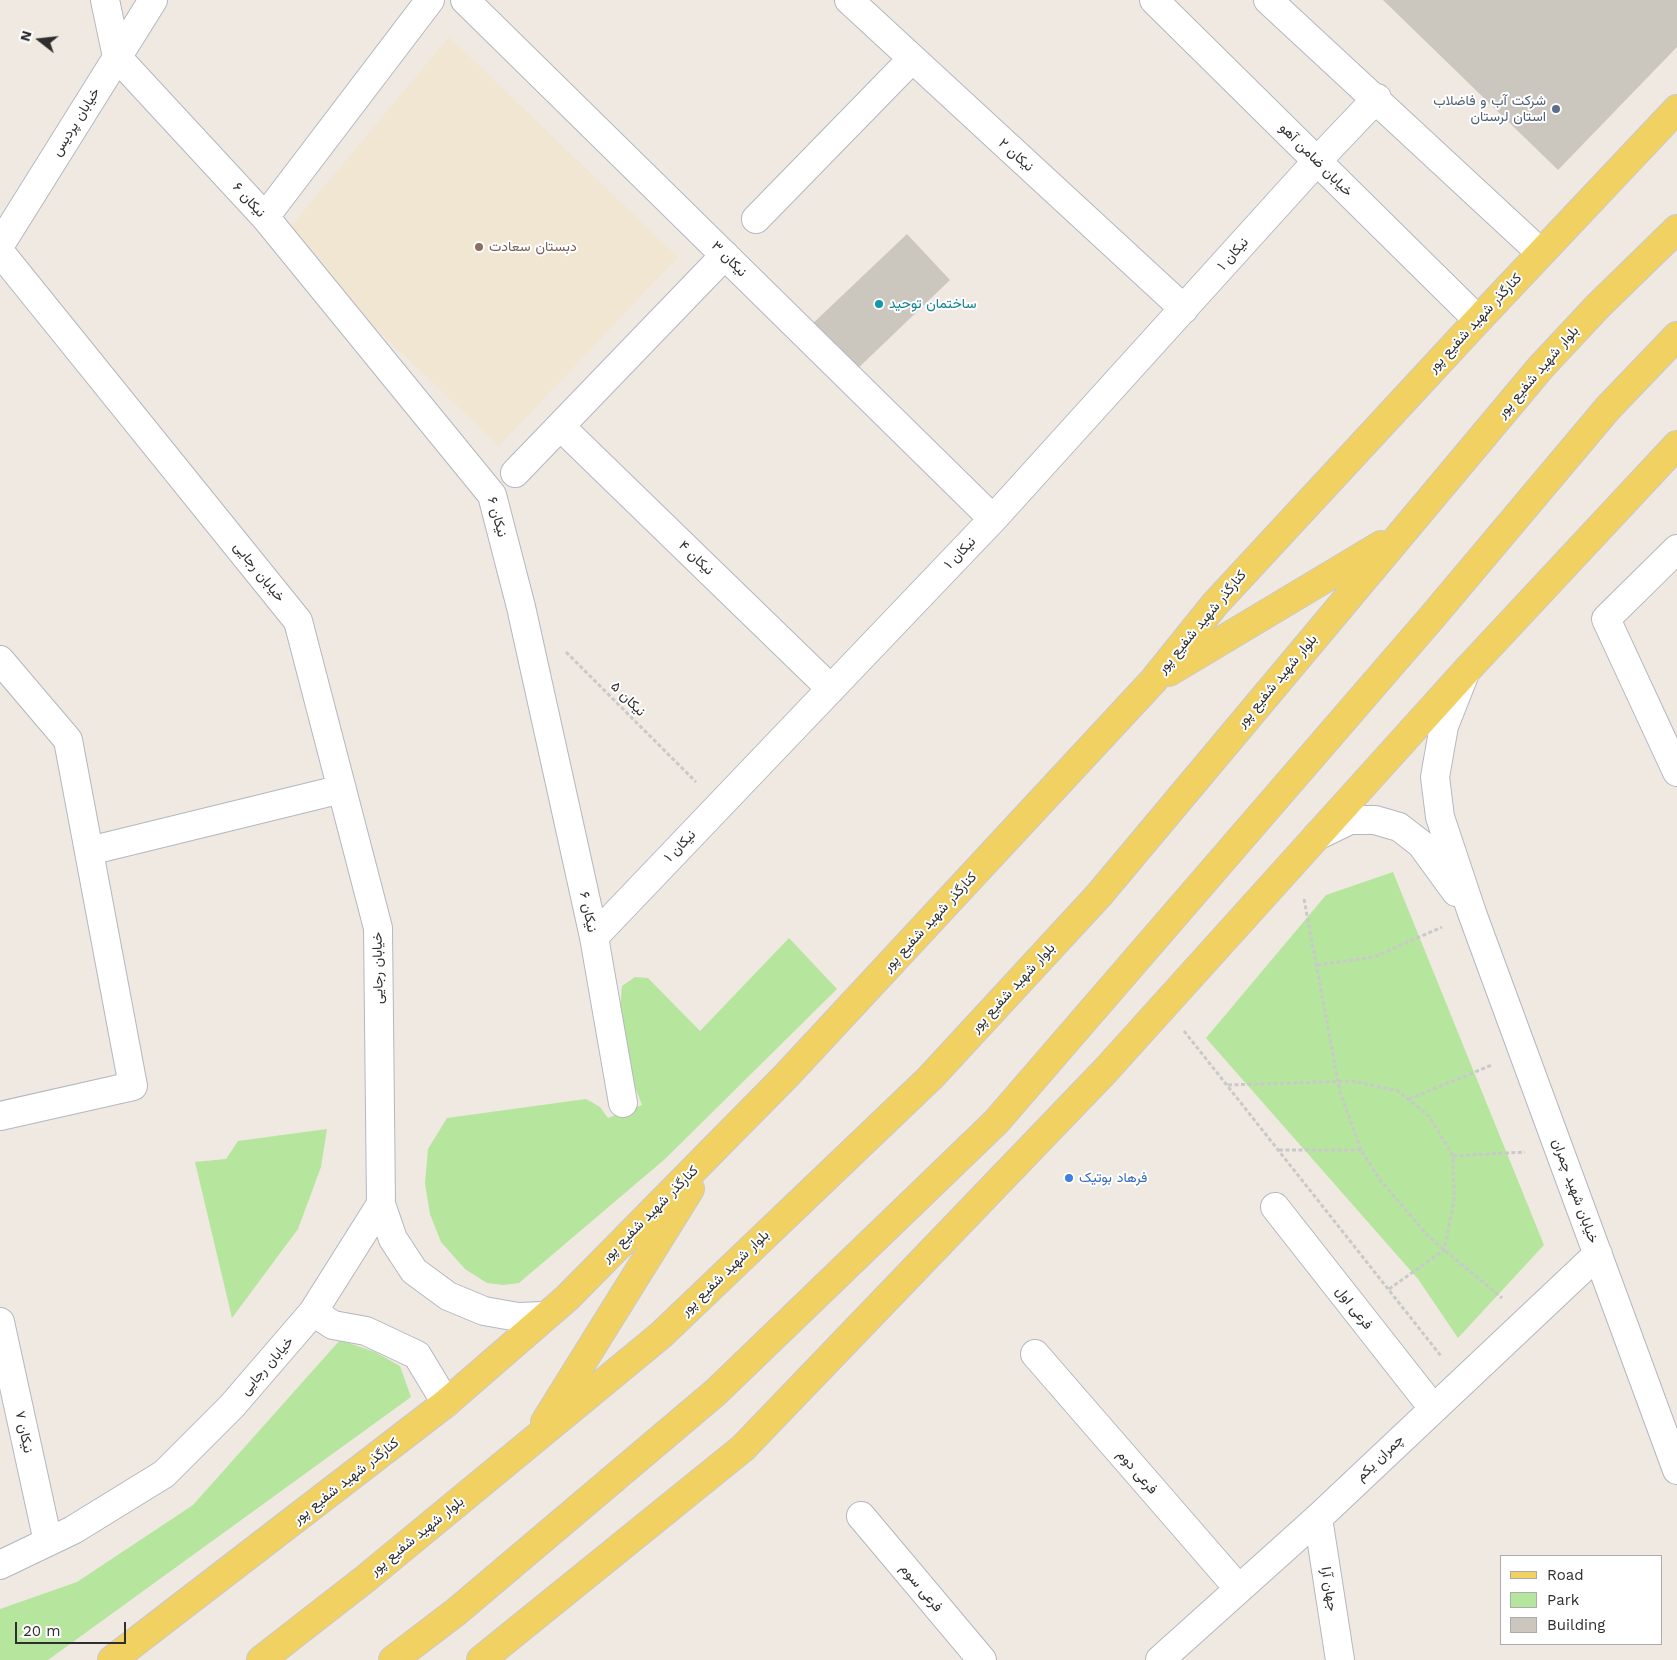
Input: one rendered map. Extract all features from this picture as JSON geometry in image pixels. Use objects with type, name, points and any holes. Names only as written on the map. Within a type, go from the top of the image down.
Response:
[{"type":"main road","name":"کنارگذر شهید شفیع پور","points":[[112,1660],[446,1403],[567,1298],[786,1076],[1153,682],[1215,604],[1540,253],[1677,109]]},
{"type":"main road","name":"بلوار شهید شفیع پور","points":[[261,1660],[365,1579],[661,1335],[930,1078],[1099,895],[1399,534],[1541,367],[1598,306],[1677,229]]},
{"type":"main road","points":[[393,1660],[456,1612],[716,1392],[996,1122],[1433,616],[1608,408],[1677,336]]},
{"type":"main road","points":[[481,1660],[743,1448],[1099,1077],[1467,670],[1677,445]]},
{"type":"main road","points":[[1153,682],[1399,534]]},
{"type":"main road","points":[[533,1442],[716,1147]]},
{"type":"street","points":[[105,0],[117,57]]},
{"type":"street","name":"خیابان پردیس","points":[[0,245],[153,0]]},
{"type":"street","points":[[264,217],[430,0]]},
{"type":"street","name":"نیکان ۳","points":[[465,0],[993,519]]},
{"type":"street","name":"نیکان ۲","points":[[849,0],[1184,308]]},
{"type":"street","name":"خیابان ضامن آهو","points":[[1154,0],[1478,320]]},
{"type":"street","points":[[1268,0],[1376,98],[1540,253]]},
{"type":"street","name":"نیکان ۶","points":[[117,57],[264,217],[492,495],[521,607],[594,937],[623,1103]]},
{"type":"street","points":[[756,219],[912,59]]},
{"type":"street","name":"نیکان ۱","points":[[594,937],[993,519],[1376,98]]},
{"type":"street","name":"خیابان رجایی","points":[[0,252],[298,621],[378,928],[381,1204],[313,1312],[232,1406],[164,1474],[73,1530],[0,1565]]},
{"type":"street","points":[[514,473],[725,255]]},
{"type":"street","name":"نیکان ۴","points":[[561,426],[831,689]]},
{"type":"street","points":[[1677,549],[1606,619],[1677,772]]},
{"type":"street","points":[[0,660],[68,740],[133,1086],[0,1116]]},
{"type":"street","points":[[1467,670],[1444,726],[1435,777],[1440,817],[1472,914]]},
{"type":"street","points":[[89,851],[342,789]]},
{"type":"street","points":[[1317,836],[1350,820],[1375,820],[1399,827],[1421,844],[1472,914]]},
{"type":"street","name":"خیابان شهید چمران","points":[[1472,914],[1677,1470]]},
{"type":"street","points":[[381,1204],[393,1239],[414,1271],[448,1296],[484,1311],[518,1317],[544,1316]]},
{"type":"street","name":"فرعی اول","points":[[1275,1207],[1433,1408]]},
{"type":"street","name":"چمران یکم","points":[[1160,1660],[1318,1518],[1598,1254]]},
{"type":"street","points":[[313,1312],[333,1325],[366,1331],[417,1356],[446,1403]]},
{"type":"street","name":"نیکان ۷","points":[[1,1333],[48,1542]]},
{"type":"street","name":"فرعی دوم","points":[[1035,1354],[1239,1589]]},
{"type":"street","name":"فرعی سوم","points":[[861,1516],[982,1660]]},
{"type":"street","name":"جهان آرا","points":[[1318,1518],[1340,1660]]},
{"type":"path","name":"نیکان ۵","points":[[562,648],[719,806]]},
{"type":"path","points":[[1297,858],[1340,1092],[1362,1150],[1381,1181],[1429,1237],[1528,1320]]},
{"type":"path","points":[[1316,965],[1374,957],[1472,914]]},
{"type":"path","points":[[1163,1006],[1228,1084],[1461,1382]]},
{"type":"path","points":[[1409,1099],[1524,1052]]},
{"type":"path","points":[[1228,1084],[1353,1081],[1398,1091],[1429,1116],[1453,1156],[1454,1201],[1444,1250],[1389,1289]]},
{"type":"path","points":[[1279,1150],[1362,1150]]},
{"type":"path","points":[[1453,1156],[1560,1150]]},
{"type":"shaded area","name":"دبستان سعادت","points":[[449,37],[678,257],[499,446],[281,238]]},
{"type":"green space","points":[[1393,872],[1544,1245],[1458,1338],[1418,1279],[1206,1038],[1326,895]]},
{"type":"green space","points":[[789,938],[837,989],[665,1159],[519,1283],[503,1285],[487,1283],[465,1269],[441,1242],[430,1214],[425,1184],[428,1149],[447,1118],[586,1099],[600,1107],[608,1118],[642,1105],[632,1079],[620,1011],[622,986],[635,977],[648,978],[700,1031]]},
{"type":"green space","points":[[327,1129],[321,1167],[298,1229],[232,1318],[195,1162],[226,1159],[238,1141]]},
{"type":"green space","points":[[340,1340],[375,1352],[400,1366],[411,1397],[48,1660],[0,1660],[0,1609],[77,1582],[193,1505]]},
{"type":"building","name":"شرکت آب و فاضلاب استان لرستان","points":[[1383,0],[1677,0],[1677,47],[1558,170]]},
{"type":"building","name":"ساختمان توحید","points":[[907,234],[950,280],[852,374],[808,328]]},
{"type":"place","name":"شرکت آب و فاضلاب استان لرستان","points":[[1556,109]]},
{"type":"place","name":"دبستان سعادت","points":[[479,247]]},
{"type":"place","name":"ساختمان توحید","points":[[879,304]]},
{"type":"place","name":"فرهاد بوتیک","points":[[1069,1178]]}]
